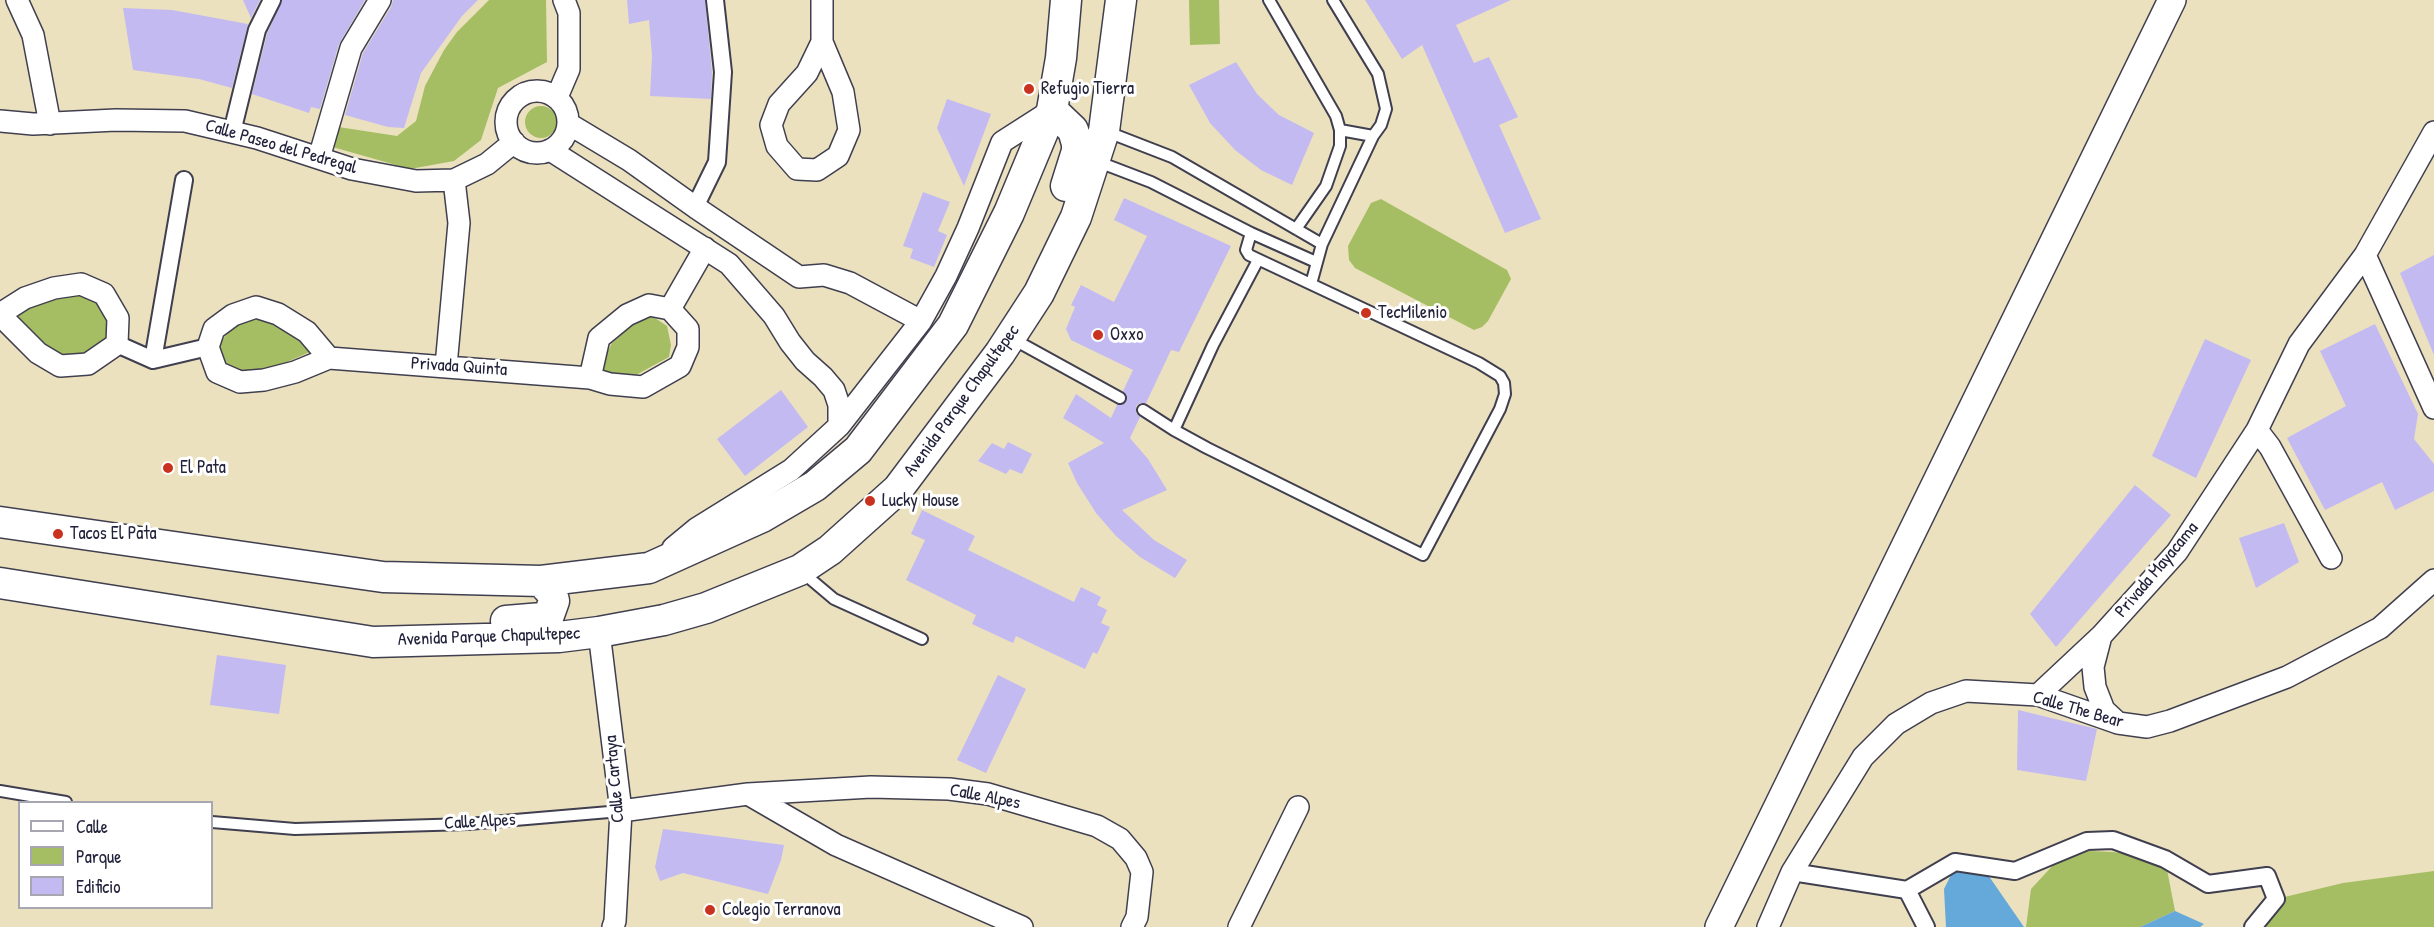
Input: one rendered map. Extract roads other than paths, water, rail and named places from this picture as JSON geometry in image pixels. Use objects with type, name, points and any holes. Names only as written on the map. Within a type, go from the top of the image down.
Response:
[{"type":"main road","points":[[0,522],[382,577],[541,580],[649,568],[762,517],[815,486],[858,450],[952,325],[1010,213],[1052,110],[1061,58],[1066,0]]},
{"type":"main road","name":"Avenida Parque Chapultepec","points":[[0,583],[374,642],[559,637],[599,632],[664,620],[706,608],[800,570],[830,550],[898,489],[1010,338],[1039,293],[1076,217],[1104,131],[1121,0]]},
{"type":"main road","points":[[1039,293],[1050,232],[1077,151],[1073,130],[1052,110]]},
{"type":"main road","points":[[374,642],[417,627],[542,618],[549,615],[554,600],[552,593],[541,580]]},
{"type":"street","points":[[17,0],[33,35],[50,124]]},
{"type":"street","points":[[232,132],[257,30],[272,0]]},
{"type":"street","points":[[318,158],[351,48],[380,0]]},
{"type":"street","points":[[557,97],[569,69],[569,13],[564,0]]},
{"type":"street","points":[[695,207],[717,162],[723,72],[715,0]]},
{"type":"street","points":[[822,0],[822,42],[843,92],[849,130],[838,156],[817,170],[797,169],[777,146],[771,125],[779,104],[807,73],[822,42]]},
{"type":"street","points":[[1719,927],[2172,0]]},
{"type":"street","points":[[531,91],[545,91],[557,97],[564,104],[568,124],[566,135],[560,144],[550,150],[531,153],[521,149],[514,142],[507,131],[506,118],[510,105],[519,96],[531,91]]},
{"type":"street","points":[[649,568],[696,530],[791,470],[839,426],[921,321],[946,276],[1002,142],[1052,110]]},
{"type":"street","name":"Calle Paseo del Pedregal","points":[[0,121],[33,124],[116,120],[185,121],[232,132],[352,169],[416,181],[454,180],[487,164],[514,142]]},
{"type":"street","points":[[568,124],[630,160],[799,277],[824,276],[850,283],[921,321]]},
{"type":"street","name":"Privada Mayacama","points":[[2038,695],[2101,636],[2177,552],[2257,430],[2299,344],[2365,255],[2434,132]]},
{"type":"street","points":[[550,150],[729,264],[774,316],[805,362],[823,376],[834,390],[839,405],[839,426]]},
{"type":"street","points":[[609,186],[630,160]]},
{"type":"street","points":[[153,360],[184,180]]},
{"type":"street","points":[[446,366],[459,224],[454,180]]},
{"type":"street","points":[[729,264],[744,241]]},
{"type":"street","points":[[590,378],[599,338],[627,315],[649,305],[670,309],[705,248]]},
{"type":"street","points":[[2365,255],[2434,408]]},
{"type":"street","points":[[81,284],[104,294],[118,318],[117,344],[88,364],[60,366],[38,353],[0,315],[25,298],[54,288],[81,284]]},
{"type":"street","points":[[117,344],[153,360],[207,347],[214,329],[233,315],[256,307],[278,314],[307,332],[328,358]]},
{"type":"street","name":"Privada Quinta","points":[[207,347],[217,372],[240,382],[264,380],[295,372],[328,358],[590,378],[610,384],[643,387],[680,366],[688,346],[688,329],[670,309]]},
{"type":"street","points":[[2257,430],[2270,447],[2331,558]]},
{"type":"street","name":"Calle The Bear","points":[[1768,927],[1792,872],[1863,757],[1896,724],[1931,703],[1966,691],[2038,695],[2118,723],[2147,727],[2286,677],[2380,628],[2434,580]]},
{"type":"street","name":"Calle Cartaya","points":[[599,632],[621,811],[613,927]]},
{"type":"street","points":[[2101,636],[2093,667],[2095,687],[2104,710],[2118,723]]},
{"type":"street","name":"Calle Alpes","points":[[621,811],[748,794],[871,787],[949,789],[988,794],[1097,826],[1120,839],[1136,858],[1142,873],[1137,916],[1132,927]]},
{"type":"street","points":[[748,794],[836,845],[1022,927]]},
{"type":"street","points":[[1239,927],[1298,807]]},
{"type":"street","points":[[1792,872],[1907,890],[1955,862],[2014,871],[2087,841],[2113,840],[2165,859],[2208,884],[2267,876],[2276,899],[2253,927]]},
{"type":"street","points":[[1907,890],[1926,927]]},
{"type":"lane","points":[[1269,0],[1336,116],[1340,130],[1340,146],[1326,186],[1296,230]]},
{"type":"lane","points":[[1311,284],[1322,244],[1373,136],[1381,125],[1386,109],[1378,74],[1333,0]]},
{"type":"lane","points":[[1340,130],[1373,136]]},
{"type":"lane","points":[[1104,131],[1172,156],[1322,244]]},
{"type":"lane","points":[[1095,161],[1151,182],[1251,233],[1316,262]]},
{"type":"lane","points":[[1143,410],[1174,430],[1422,555],[1500,408],[1505,394],[1504,383],[1500,376],[1479,363],[1249,255],[1246,250],[1251,233]]},
{"type":"lane","points":[[1174,430],[1213,345],[1258,260]]},
{"type":"lane","points":[[1010,338],[1120,398]]},
{"type":"lane","points":[[800,570],[834,599],[922,639]]},
{"type":"lane","points":[[0,791],[60,801]]},
{"type":"lane","name":"Calle Alpes","points":[[213,822],[306,829],[468,824],[621,811]]},
{"type":"water","points":[[1953,871],[1986,872],[2024,927],[1946,927],[1944,889]]},
{"type":"water","points":[[2175,911],[2204,924],[2200,927],[2140,927]]},
{"type":"place","name":"Refugio Tierra","points":[[1029,89]]},
{"type":"place","name":"TecMilenio","points":[[1366,313]]},
{"type":"place","name":"Oxxo","points":[[1098,335]]},
{"type":"place","name":"El Pata","points":[[168,468]]},
{"type":"place","name":"Lucky House","points":[[870,501]]},
{"type":"place","name":"Tacos El Pata","points":[[58,534]]},
{"type":"place","name":"Colegio Terranova","points":[[710,910]]}]
